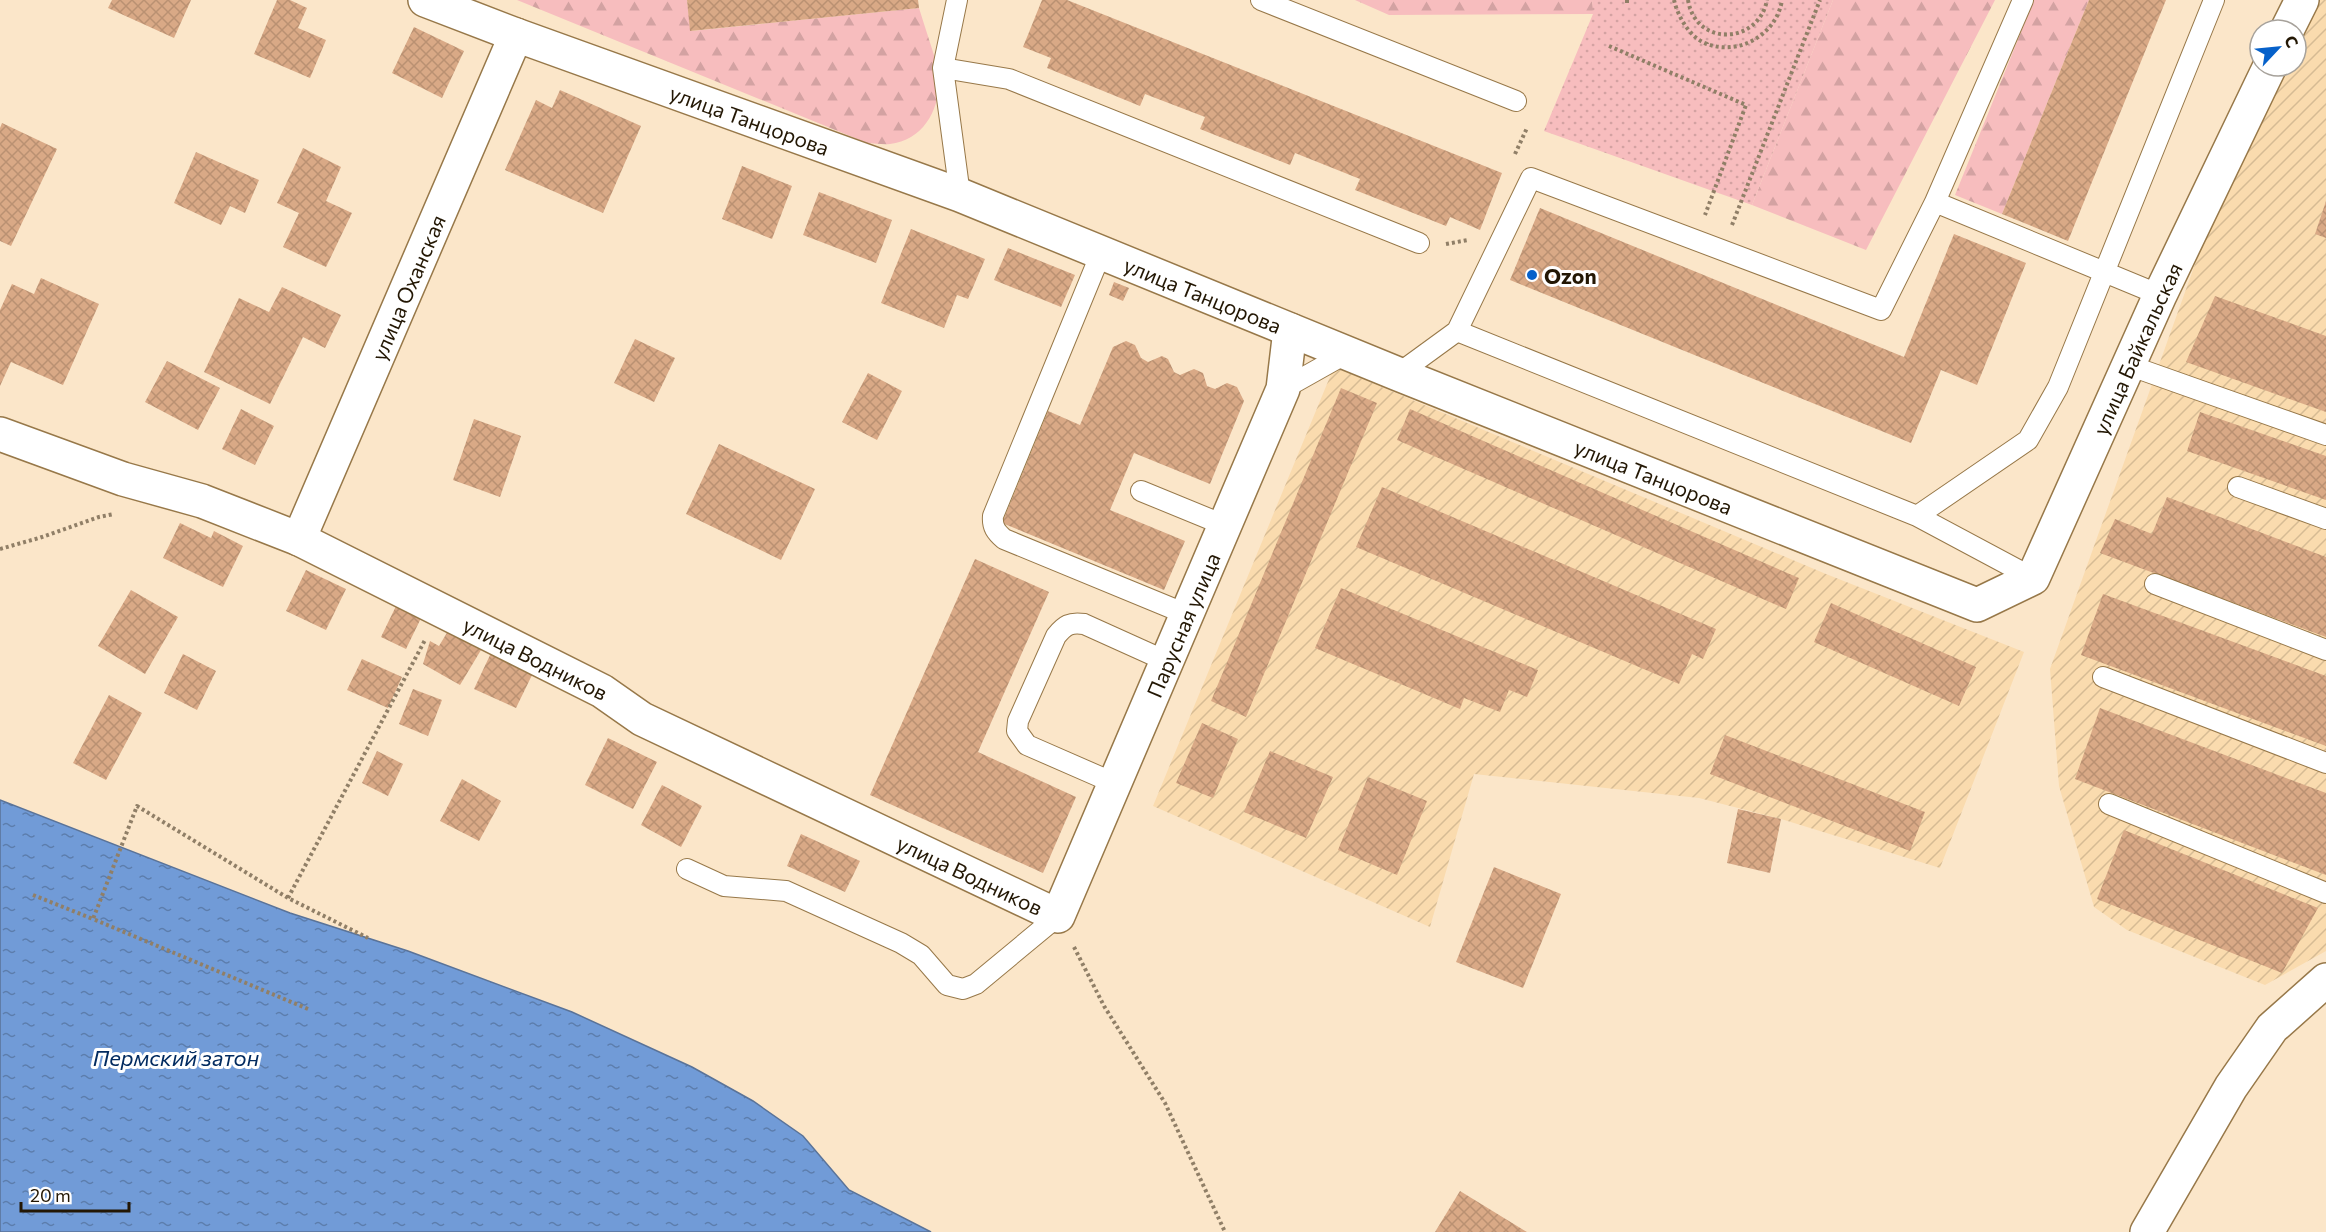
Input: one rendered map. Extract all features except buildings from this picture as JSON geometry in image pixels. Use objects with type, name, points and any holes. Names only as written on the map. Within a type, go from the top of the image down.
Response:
[{"type":"street","name":"улица Танцорова","points":[[425,0],[960,195],[1398,374],[1977,605],[2033,578]]},
{"type":"street","points":[[2294,18],[2302,0]]},
{"type":"street","name":"улица Оханская","points":[[299,539],[516,35]]},
{"type":"street","name":"улица Байкальская","points":[[2033,578],[2160,295],[2264,78]]},
{"type":"street","name":"Парусная улица","points":[[1058,916],[1283,388],[1290,330]]},
{"type":"street","name":"улица Водников","points":[[0,434],[123,479],[202,501],[299,539],[602,691],[642,719],[1058,916]]},
{"type":"street","points":[[2147,1232],[2231,1087],[2271,1028],[2326,980]]},
{"type":"lane","points":[[957,0],[943,68],[960,195]]},
{"type":"lane","points":[[1261,0],[1516,101]]},
{"type":"lane","points":[[1398,374],[1457,331],[1531,178],[1881,310],[1935,202],[2023,0]]},
{"type":"lane","points":[[1917,516],[2028,440],[2058,387],[2214,0]]},
{"type":"lane","points":[[943,68],[1009,79],[1419,243]]},
{"type":"lane","points":[[1935,202],[2160,295]]},
{"type":"lane","points":[[1101,253],[993,516],[993,523],[996,532],[1004,539],[1186,614]]},
{"type":"lane","points":[[1457,331],[1917,516],[2033,578]]},
{"type":"lane","points":[[1283,388],[1347,353]]},
{"type":"lane","points":[[2128,365],[2326,435]]},
{"type":"lane","points":[[2238,487],[2326,519]]},
{"type":"lane","points":[[1141,491],[1224,525]]},
{"type":"lane","points":[[2155,584],[2326,650]]},
{"type":"lane","points":[[1114,783],[1028,745],[1017,731],[1018,721],[1056,636],[1064,626],[1072,622],[1084,624],[1166,662]]},
{"type":"lane","points":[[2103,676],[2326,763]]},
{"type":"lane","points":[[2109,804],[2326,893]]},
{"type":"lane","points":[[687,869],[724,886],[786,891],[901,943],[921,955],[947,985],[963,989],[976,984],[1058,916]]},
{"type":"path","points":[[1674,0],[1680,16],[1694,36],[1707,44],[1738,47],[1755,39],[1773,25],[1780,12],[1782,0]]},
{"type":"path","points":[[1688,0],[1693,18],[1700,26],[1709,33],[1722,35],[1751,28],[1764,13],[1767,0]]},
{"type":"path","points":[[1722,250],[1820,0]]},
{"type":"path","points":[[1609,46],[1746,105],[1695,240]]},
{"type":"path","points":[[1515,156],[1527,126]]},
{"type":"path","points":[[1419,243],[1451,244],[1471,239]]},
{"type":"path","points":[[0,549],[99,517],[122,513]]},
{"type":"path","points":[[288,898],[441,610]]},
{"type":"path","points":[[93,919],[137,806],[288,898],[368,938]]},
{"type":"path","points":[[33,895],[308,1009]]},
{"type":"path","points":[[1058,916],[1104,1006],[1165,1103],[1226,1232]]},
{"type":"shaded area","points":[[2289,0],[2326,0],[2326,951],[2265,985],[2127,930],[2094,907],[2059,786],[2050,669],[2262,78],[2308,78],[2308,18],[2293,18]]},
{"type":"shaded area","points":[[1334,367],[1826,574],[2024,652],[1940,868],[1781,819],[1699,798],[1474,774],[1430,927],[1153,806]]},
{"type":"green space","points":[[517,0],[687,0],[691,31],[919,8],[937,66],[939,79],[936,104],[931,116],[915,135],[890,144],[867,143]]},
{"type":"green space","points":[[1355,0],[1592,0],[1594,14],[1389,15]]},
{"type":"green space","points":[[1592,0],[1833,0],[1752,205],[1544,131],[1593,14]]},
{"type":"green space","points":[[1833,0],[1995,0],[1866,250],[1752,205]]},
{"type":"green space","points":[[2034,0],[2089,0],[2002,214],[1955,195]]},
{"type":"water","name":"Пермский затон","points":[[0,800],[290,913],[408,951],[572,1012],[692,1067],[753,1101],[803,1136],[849,1190],[931,1232],[0,1232]]},
{"type":"place","name":"Ozon","points":[[1532,275]]}]
